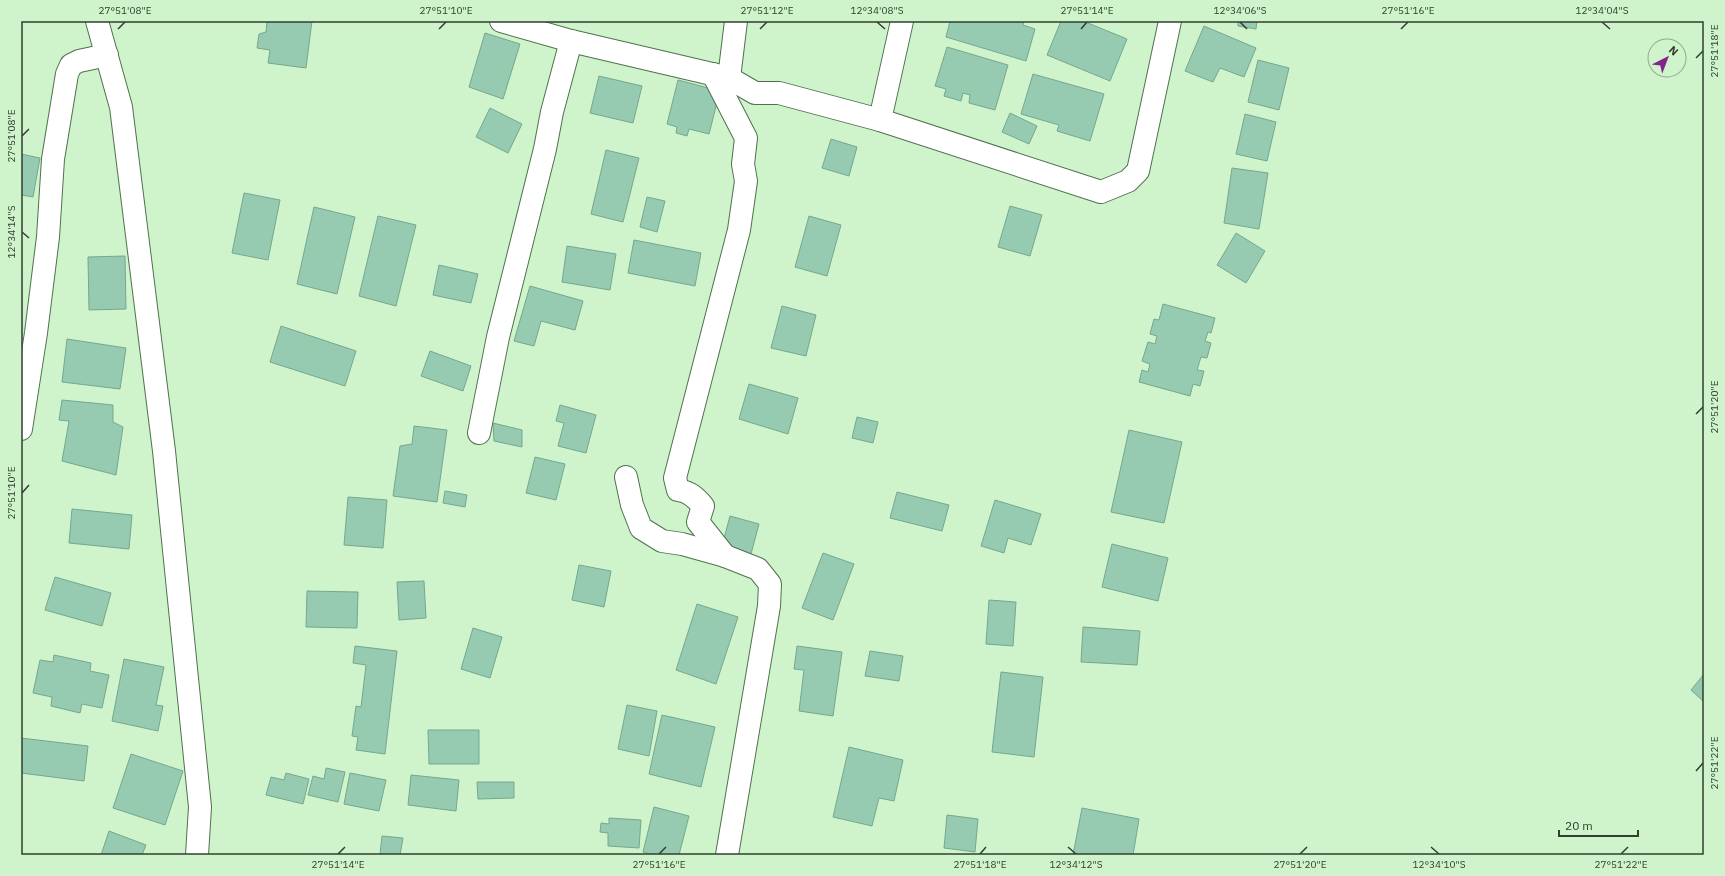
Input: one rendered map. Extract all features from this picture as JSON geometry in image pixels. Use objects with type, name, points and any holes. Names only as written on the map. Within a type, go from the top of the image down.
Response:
[{"type":"street","points":[[97,21],[121,107],[164,451],[200,807],[197,855]]},
{"type":"street","points":[[501,21],[571,41],[721,76],[755,93],[780,93],[880,120],[1101,192],[1128,182],[1138,171],[1170,21]]},
{"type":"street","points":[[725,556],[698,522],[703,506],[696,497],[687,492],[678,490],[675,478],[739,230],[746,181],[743,164],[746,138],[721,76],[736,21]]},
{"type":"street","points":[[880,120],[902,21]]},
{"type":"street","points":[[479,433],[498,337],[545,149],[552,112],[571,41]]},
{"type":"street","points":[[21,429],[36,333],[48,237],[53,158],[67,74],[71,65],[79,61],[106,55]]},
{"type":"street","points":[[626,477],[632,505],[642,528],[662,541],[682,544],[725,556],[758,569],[770,584],[769,606],[727,855]]},
{"type":"building","points":[[267,21],[312,21],[306,68],[268,63],[270,50],[257,48],[259,34],[266,32]]},
{"type":"building","points":[[950,21],[1024,21],[1023,25],[1035,29],[1026,61],[946,37]]},
{"type":"building","points":[[1061,21],[1083,21],[1127,39],[1110,81],[1047,55]]},
{"type":"building","points":[[1238,21],[1257,21],[1256,29],[1238,26]]},
{"type":"building","points":[[1204,26],[1256,48],[1244,77],[1220,68],[1213,82],[1185,71]]},
{"type":"building","points":[[485,33],[520,44],[503,99],[469,87]]},
{"type":"building","points":[[947,47],[1008,65],[995,110],[969,103],[970,95],[963,93],[961,101],[944,96],[946,89],[935,86]]},
{"type":"building","points":[[1258,60],[1289,68],[1279,110],[1248,102]]},
{"type":"building","points":[[1033,74],[1104,94],[1090,141],[1057,131],[1059,125],[1021,114]]},
{"type":"building","points":[[599,76],[642,86],[633,123],[590,113]]},
{"type":"building","points":[[678,80],[720,91],[709,134],[689,129],[687,136],[676,133],[677,127],[667,124]]},
{"type":"building","points":[[490,108],[522,124],[508,153],[476,137]]},
{"type":"building","points":[[1010,113],[1037,126],[1029,144],[1002,132]]},
{"type":"building","points":[[1245,114],[1276,122],[1267,161],[1236,154]]},
{"type":"building","points":[[831,139],[857,147],[849,176],[822,168]]},
{"type":"building","points":[[606,150],[639,158],[623,222],[591,214]]},
{"type":"building","points":[[21,154],[40,158],[33,197],[21,195]]},
{"type":"building","points":[[1232,168],[1268,173],[1259,229],[1224,223]]},
{"type":"building","points":[[244,193],[280,200],[268,260],[232,253]]},
{"type":"building","points":[[647,197],[665,201],[657,232],[640,227]]},
{"type":"building","points":[[1010,206],[1042,215],[1030,256],[998,247]]},
{"type":"building","points":[[314,207],[355,217],[337,294],[297,284]]},
{"type":"building","points":[[378,216],[416,225],[396,306],[359,296]]},
{"type":"building","points":[[809,216],[841,225],[827,276],[795,267]]},
{"type":"building","points":[[1236,233],[1265,251],[1246,283],[1217,265]]},
{"type":"building","points":[[634,240],[701,253],[695,286],[628,273]]},
{"type":"building","points":[[567,246],[616,254],[610,290],[562,282]]},
{"type":"building","points":[[125,256],[126,309],[89,310],[88,257]]},
{"type":"building","points":[[439,265],[478,274],[471,303],[433,295]]},
{"type":"building","points":[[530,286],[583,301],[575,330],[541,321],[534,346],[514,341]]},
{"type":"building","points":[[1163,304],[1215,318],[1211,333],[1208,332],[1205,341],[1211,343],[1207,358],[1201,357],[1197,370],[1204,371],[1200,386],[1193,384],[1190,396],[1139,382],[1142,370],[1148,372],[1150,364],[1142,361],[1148,342],[1155,344],[1157,336],[1150,334],[1154,319],[1159,320]]},
{"type":"building","points":[[782,306],[816,315],[806,356],[771,348]]},
{"type":"building","points":[[281,326],[356,351],[345,386],[270,362]]},
{"type":"building","points":[[67,339],[126,348],[120,389],[62,382]]},
{"type":"building","points":[[430,351],[471,366],[463,391],[421,376]]},
{"type":"building","points":[[749,384],[798,398],[788,434],[739,419]]},
{"type":"building","points":[[62,400],[113,405],[113,422],[123,427],[116,475],[62,461],[69,421],[59,420]]},
{"type":"building","points":[[560,405],[596,415],[586,453],[558,446],[564,423],[556,421]]},
{"type":"building","points":[[857,417],[878,422],[873,443],[852,438]]},
{"type":"building","points":[[493,423],[522,430],[522,447],[494,441]]},
{"type":"building","points":[[414,426],[447,430],[437,502],[393,496],[400,446],[412,444]]},
{"type":"building","points":[[1129,430],[1182,442],[1164,523],[1111,512]]},
{"type":"building","points":[[535,457],[565,464],[556,500],[526,493]]},
{"type":"building","points":[[445,491],[467,495],[465,507],[443,503]]},
{"type":"building","points":[[897,492],[949,505],[942,531],[890,518]]},
{"type":"building","points":[[348,497],[387,500],[383,548],[344,545]]},
{"type":"building","points":[[995,500],[1041,514],[1031,545],[1008,538],[1004,553],[981,546]]},
{"type":"building","points":[[72,509],[132,515],[129,549],[69,543]]},
{"type":"building","points":[[730,516],[759,524],[751,554],[722,546]]},
{"type":"building","points":[[1112,544],[1168,558],[1158,601],[1102,587]]},
{"type":"building","points":[[823,553],[854,564],[833,620],[802,608]]},
{"type":"building","points":[[579,565],[611,571],[604,607],[572,600]]},
{"type":"building","points":[[55,577],[111,593],[102,626],[45,610]]},
{"type":"building","points":[[424,581],[426,618],[399,620],[397,582]]},
{"type":"building","points":[[307,591],[358,592],[357,628],[306,627]]},
{"type":"building","points":[[989,600],[1016,602],[1013,646],[986,644]]},
{"type":"building","points":[[697,604],[738,617],[716,684],[676,670]]},
{"type":"building","points":[[1083,627],[1140,631],[1137,665],[1081,662]]},
{"type":"building","points":[[473,628],[502,637],[490,678],[461,669]]},
{"type":"building","points":[[355,646],[397,651],[385,754],[356,750],[358,737],[352,736],[356,706],[361,707],[366,665],[353,663]]},
{"type":"building","points":[[797,646],[842,652],[833,716],[799,711],[804,670],[794,669]]},
{"type":"building","points":[[870,651],[903,656],[899,681],[865,676]]},
{"type":"building","points":[[54,655],[91,663],[90,671],[109,675],[102,708],[82,704],[80,713],[51,706],[52,697],[33,693],[40,660],[53,662]]},
{"type":"building","points":[[124,659],[164,667],[156,705],[163,706],[158,731],[112,721]]},
{"type":"building","points":[[1001,672],[1043,677],[1034,757],[992,752]]},
{"type":"building","points":[[1704,674],[1704,702],[1691,690]]},
{"type":"building","points":[[627,705],[657,711],[649,756],[618,749]]},
{"type":"building","points":[[662,715],[715,727],[701,787],[649,774]]},
{"type":"building","points":[[428,730],[479,730],[479,764],[429,764]]},
{"type":"building","points":[[21,738],[88,746],[84,781],[21,773]]},
{"type":"building","points":[[849,747],[903,760],[894,801],[879,798],[872,826],[833,817]]},
{"type":"building","points":[[131,754],[183,771],[165,825],[113,808]]},
{"type":"building","points":[[326,768],[345,772],[338,802],[308,795],[313,776],[324,779]]},
{"type":"building","points":[[286,773],[309,779],[303,804],[266,795],[271,777],[284,780]]},
{"type":"building","points":[[350,773],[386,780],[379,811],[344,804]]},
{"type":"building","points":[[411,775],[459,780],[456,811],[408,805]]},
{"type":"building","points":[[477,782],[514,782],[514,798],[478,799]]},
{"type":"building","points":[[654,807],[689,816],[679,855],[654,855],[643,852]]},
{"type":"building","points":[[1082,808],[1139,819],[1133,855],[1073,855]]},
{"type":"building","points":[[947,815],[978,819],[975,852],[944,848]]},
{"type":"building","points":[[609,818],[641,820],[639,848],[608,846],[608,833],[600,832],[601,823],[609,824]]},
{"type":"building","points":[[109,831],[146,845],[142,855],[101,855]]},
{"type":"building","points":[[382,836],[403,838],[400,855],[380,854]]}]
